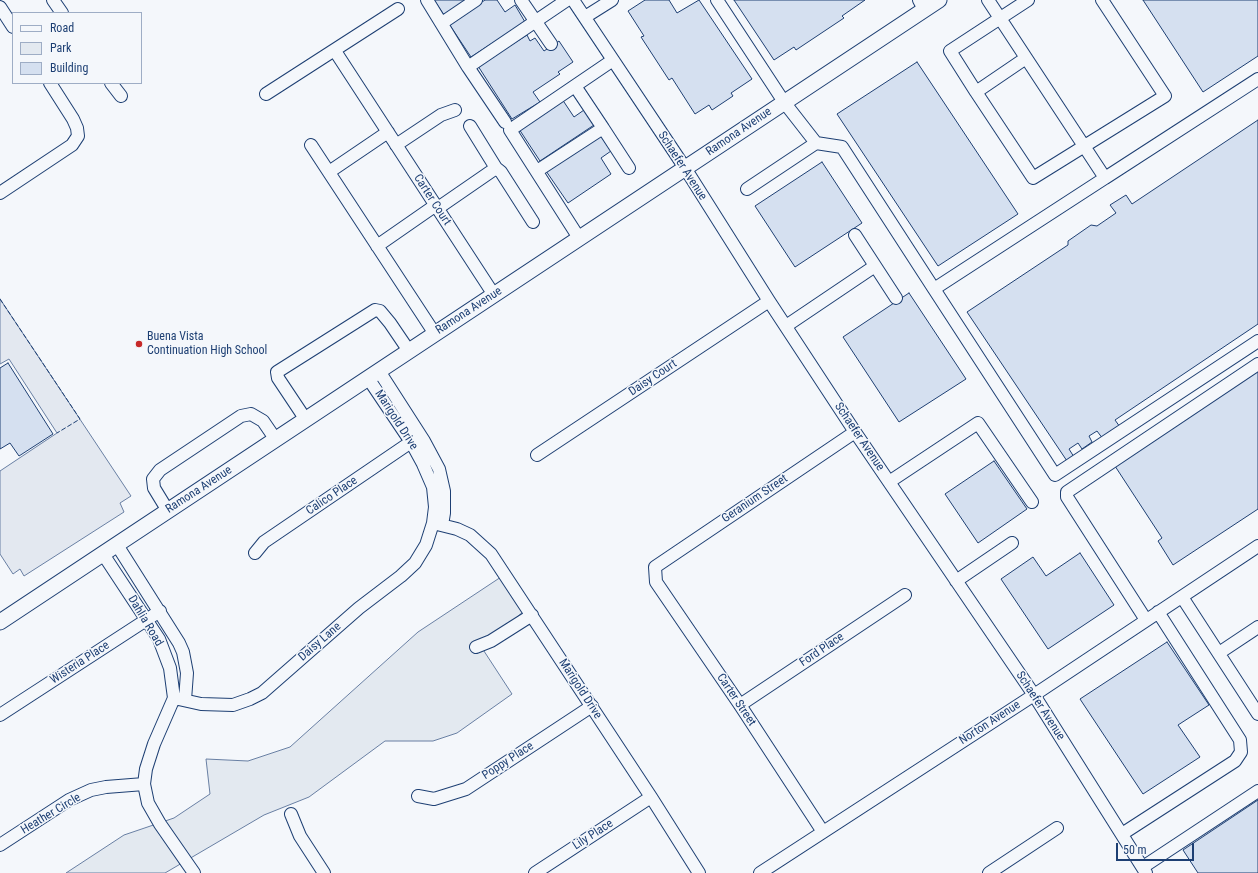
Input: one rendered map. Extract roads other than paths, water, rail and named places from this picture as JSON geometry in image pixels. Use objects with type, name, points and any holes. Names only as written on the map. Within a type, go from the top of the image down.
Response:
[{"type":"main road","name":"Ramona Avenue","points":[[0,622],[784,102],[922,5],[939,0]]},
{"type":"street","points":[[53,0],[61,12]]},
{"type":"street","points":[[427,0],[442,23],[444,29],[505,122]]},
{"type":"street","points":[[442,23],[476,0]]},
{"type":"street","points":[[522,0],[551,44]]},
{"type":"street","points":[[468,66],[567,0]]},
{"type":"street","name":"Schaefer Avenue","points":[[574,0],[855,432],[1034,695],[1144,870]]},
{"type":"street","points":[[585,17],[612,0]]},
{"type":"street","points":[[717,0],[784,102],[816,142],[842,147],[1055,475],[1258,341]]},
{"type":"street","points":[[988,0],[1105,178]]},
{"type":"street","points":[[1028,0],[950,51],[1033,178],[1165,96],[1102,0]]},
{"type":"street","points":[[0,7],[12,25]]},
{"type":"street","points":[[266,94],[335,51],[398,9]]},
{"type":"street","name":"Carter Court","points":[[335,51],[494,295]]},
{"type":"street","points":[[976,92],[1026,58]]},
{"type":"street","points":[[579,238],[510,130],[613,60]]},
{"type":"street","points":[[934,289],[1258,79]]},
{"type":"street","points":[[0,193],[72,145],[78,136],[77,128],[73,119],[51,84]]},
{"type":"street","points":[[112,84],[121,96]]},
{"type":"street","points":[[575,86],[629,168]]},
{"type":"street","points":[[396,145],[441,115],[455,110]]},
{"type":"street","points":[[470,126],[496,168],[501,172],[533,222]]},
{"type":"street","points":[[537,171],[603,128]]},
{"type":"street","points":[[329,172],[388,132]]},
{"type":"street","points":[[747,189],[816,142]]},
{"type":"street","points":[[311,145],[435,334]]},
{"type":"street","points":[[377,246],[496,168]]},
{"type":"street","points":[[855,234],[896,298]]},
{"type":"street","points":[[786,326],[875,266]]},
{"type":"street","name":"Daisy Court","points":[[537,455],[769,301]]},
{"type":"street","points":[[306,420],[278,378],[277,372],[375,310],[380,311],[385,317],[409,351]]},
{"type":"street","points":[[1146,620],[1067,497],[1067,492],[1258,364]]},
{"type":"street","name":"Marigold Drive","points":[[373,375],[423,464],[432,487],[438,524]]},
{"type":"street","name":"Marigold Drive","points":[[373,375],[424,441],[439,469],[445,502],[438,524]]},
{"type":"street","points":[[168,511],[154,488],[153,479],[160,470],[240,416],[251,414],[263,421],[276,440]]},
{"type":"street","points":[[889,482],[978,423],[1032,502]]},
{"type":"street","name":"Geranium Street","points":[[655,567],[855,432]]},
{"type":"street","name":"Calico Place","points":[[255,553],[264,542],[411,442]]},
{"type":"street","name":"Marigold Drive","points":[[438,524],[457,529],[470,535],[491,554],[592,706],[699,873]]},
{"type":"street","name":"Daisy Lane","points":[[179,699],[201,704],[232,705],[250,700],[262,693],[358,608],[401,576],[415,563],[438,524]]},
{"type":"street","points":[[956,581],[1012,543]]},
{"type":"street","name":"Dahlia Road","points":[[117,545],[180,643],[187,673],[179,699],[154,744],[146,769],[144,784]]},
{"type":"street","name":"Norton Avenue","points":[[760,873],[1034,695],[1258,546]]},
{"type":"street","name":"Dahlia Road","points":[[103,554],[159,639],[170,668],[179,699]]},
{"type":"street","name":"Carter Street","points":[[655,567],[656,582],[740,705],[823,832]]},
{"type":"street","name":"Ford Place","points":[[740,705],[905,595]]},
{"type":"street","points":[[1182,597],[1258,714]]},
{"type":"street","name":"Wisteria Place","points":[[0,715],[160,611]]},
{"type":"street","points":[[1122,834],[1234,761],[1241,752],[1240,740],[1158,612]]},
{"type":"street","points":[[476,647],[491,641],[532,616]]},
{"type":"street","points":[[1219,654],[1258,627]]},
{"type":"street","name":"Poppy Place","points":[[418,796],[434,799],[466,789],[592,706]]},
{"type":"street","points":[[144,784],[148,802],[160,824],[194,873]]},
{"type":"street","name":"Heather Circle","points":[[0,846],[69,800],[91,790],[106,787],[144,784]]},
{"type":"street","points":[[1144,870],[1258,791]]},
{"type":"street","name":"Lily Place","points":[[535,873],[651,797]]},
{"type":"street","points":[[291,814],[300,836],[324,873]]},
{"type":"street","points":[[988,873],[1057,828]]},
{"type":"place","name":"Buena Vista Continuation High School","points":[[139,344]]}]
